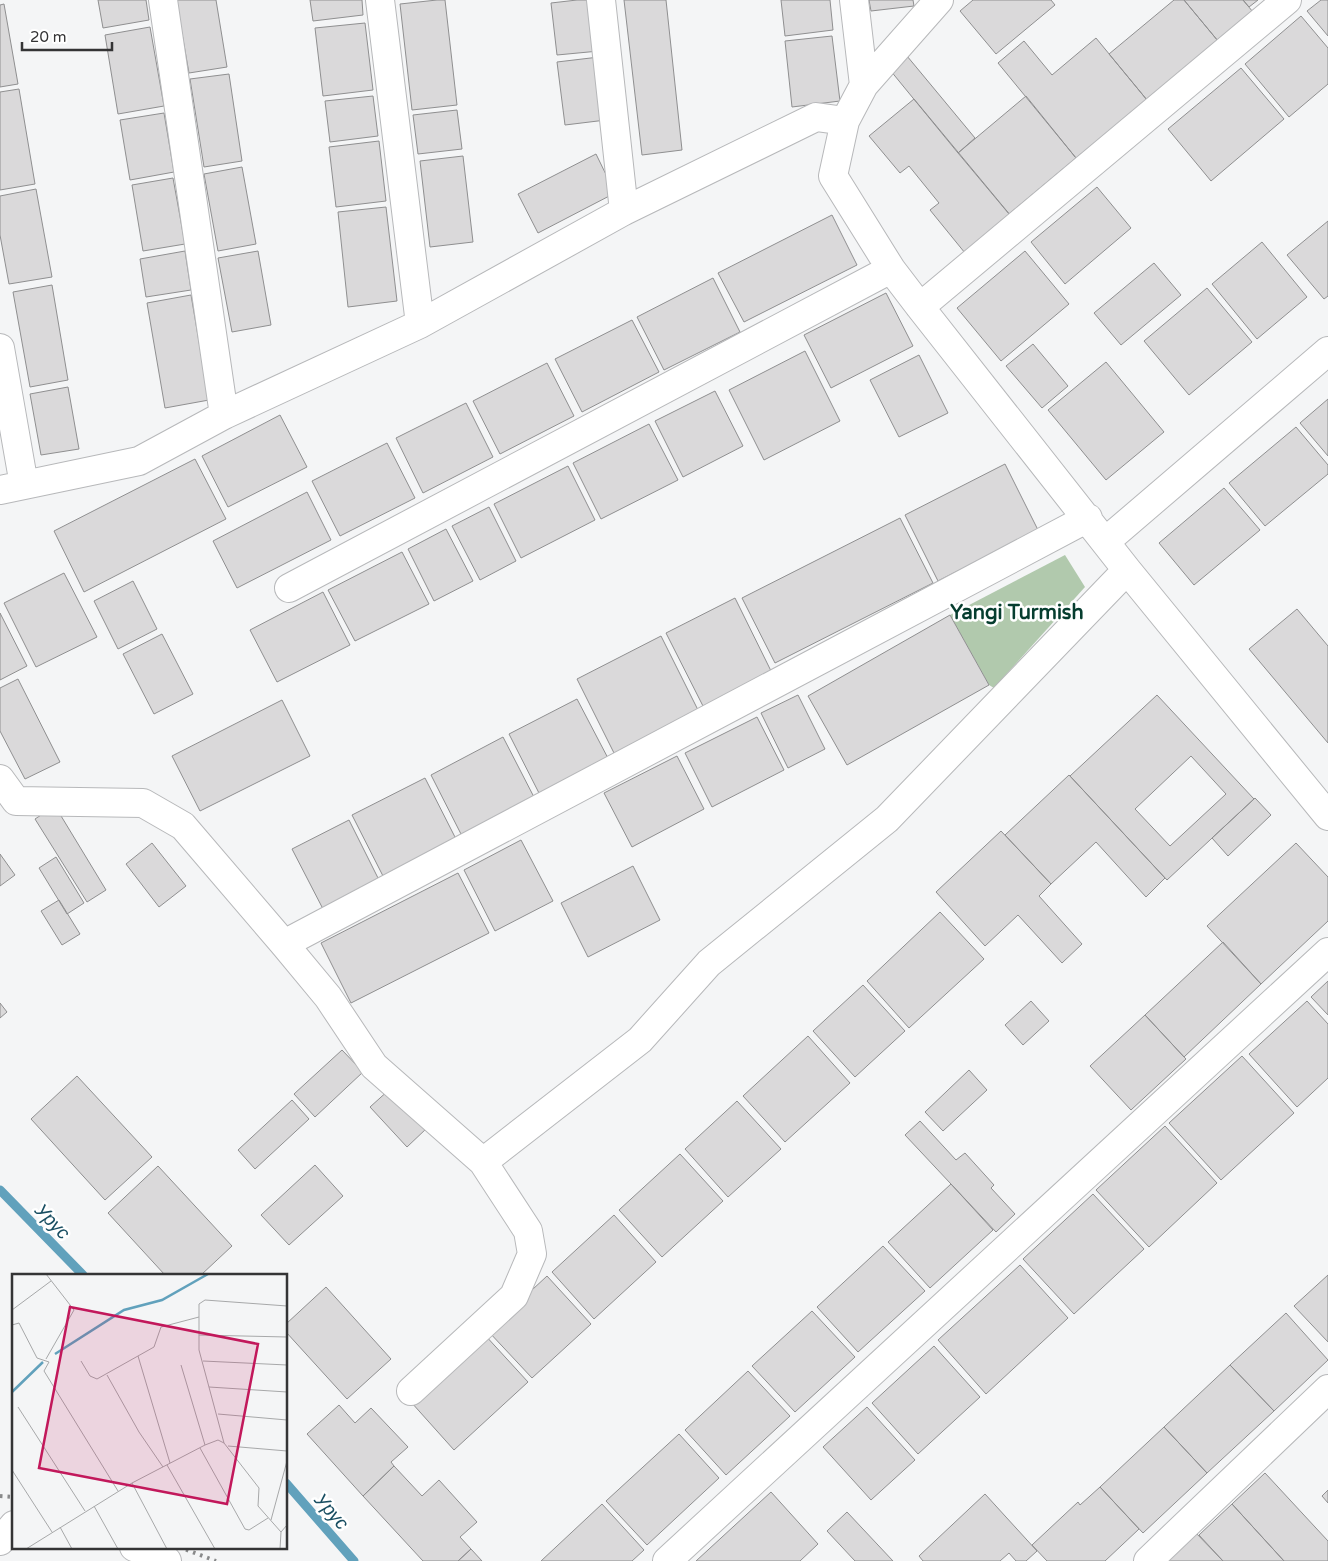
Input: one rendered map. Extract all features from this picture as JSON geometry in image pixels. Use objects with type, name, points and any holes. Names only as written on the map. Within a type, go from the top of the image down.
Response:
[{"type":"street","points":[[163,0],[224,415]]},
{"type":"street","points":[[380,0],[420,324]]},
{"type":"street","points":[[601,0],[624,211]]},
{"type":"street","points":[[854,0],[864,85]]},
{"type":"street","points":[[939,0],[864,85],[845,121],[833,176],[891,269],[920,307],[1128,570],[1322,798]]},
{"type":"street","points":[[920,307],[1288,0]]},
{"type":"street","points":[[0,348],[12,488],[139,461],[224,415],[420,324],[624,211],[816,117],[845,121]]},
{"type":"street","points":[[289,588],[891,269]]},
{"type":"street","points":[[1106,541],[1328,351]]},
{"type":"street","points":[[284,944],[1088,518]]},
{"type":"street","points":[[483,1162],[640,1040],[709,963],[887,819],[1128,570]]},
{"type":"street","points":[[0,779],[16,801],[143,803],[183,826],[328,997],[374,1066],[483,1162],[528,1231],[532,1254],[514,1296],[411,1391]]},
{"type":"street","points":[[667,1561],[1328,952]]},
{"type":"street","points":[[1148,1561],[1328,1389]]},
{"type":"street","points":[[0,1541],[12,1527]]},
{"type":"street","points":[[136,1548],[167,1561]]},
{"type":"green space","points":[[1065,555],[1085,587],[994,688],[989,685],[950,615]]},
{"type":"building","points":[[98,0],[146,0],[149,20],[103,28]]},
{"type":"building","points":[[176,0],[216,0],[227,67],[189,73]]},
{"type":"building","points":[[310,0],[362,0],[363,15],[313,21]]},
{"type":"building","points":[[445,0],[457,105],[412,110],[400,4]]},
{"type":"building","points":[[593,0],[599,51],[557,55],[551,3]]},
{"type":"building","points":[[624,0],[666,0],[682,150],[642,155]]},
{"type":"building","points":[[781,0],[830,0],[833,30],[785,36]]},
{"type":"building","points":[[869,0],[913,0],[914,6],[871,11]]},
{"type":"building","points":[[973,0],[1051,0],[1055,5],[996,54],[960,11]]},
{"type":"building","points":[[1174,0],[1184,0],[1218,41],[1147,100],[1109,54]]},
{"type":"building","points":[[1184,0],[1243,0],[1253,12],[1218,41]]},
{"type":"building","points":[[1243,0],[1258,0],[1249,7]]},
{"type":"building","points":[[1321,0],[1328,0],[1328,36],[1307,11]]},
{"type":"building","points":[[4,4],[18,84],[0,87],[0,5]]},
{"type":"building","points":[[1301,16],[1328,48],[1328,84],[1289,117],[1245,64]]},
{"type":"building","points":[[365,23],[373,90],[323,96],[315,28]]},
{"type":"building","points":[[150,27],[164,106],[118,114],[105,35]]},
{"type":"building","points":[[832,36],[840,101],[792,107],[785,41]]},
{"type":"building","points":[[1096,38],[1147,100],[1076,158],[998,63],[1024,41],[1052,75]]},
{"type":"building","points":[[907,56],[975,138],[958,153],[890,70]]},
{"type":"building","points":[[599,57],[606,120],[565,125],[557,62]]},
{"type":"building","points":[[1241,68],[1284,119],[1211,181],[1168,129]]},
{"type":"building","points":[[229,74],[242,161],[204,167],[190,79]]},
{"type":"building","points":[[19,89],[35,184],[0,190],[0,92]]},
{"type":"building","points":[[373,96],[378,136],[330,142],[325,101]]},
{"type":"building","points":[[1026,96],[1076,158],[1009,214],[958,153]]},
{"type":"building","points":[[914,99],[1011,216],[965,253],[930,210],[939,203],[909,166],[900,173],[869,136]]},
{"type":"building","points":[[457,110],[462,149],[418,154],[413,115]]},
{"type":"building","points":[[164,113],[174,172],[130,180],[120,120]]},
{"type":"building","points":[[379,141],[386,201],[336,207],[329,147]]},
{"type":"building","points":[[596,154],[615,193],[538,233],[518,194]]},
{"type":"building","points":[[463,156],[473,242],[430,247],[420,161]]},
{"type":"building","points":[[242,167],[256,244],[218,251],[204,174]]},
{"type":"building","points":[[173,178],[185,244],[143,251],[132,185]]},
{"type":"building","points":[[1097,187],[1131,228],[1065,284],[1031,242]]},
{"type":"building","points":[[36,189],[52,277],[9,284],[0,235],[0,196]]},
{"type":"building","points":[[386,207],[397,301],[348,307],[338,212]]},
{"type":"building","points":[[832,215],[857,265],[744,322],[718,273]]},
{"type":"building","points":[[1328,221],[1328,296],[1324,299],[1287,255]]},
{"type":"building","points":[[1262,242],[1307,297],[1257,339],[1212,284]]},
{"type":"building","points":[[185,251],[191,290],[146,297],[140,259]]},
{"type":"building","points":[[258,251],[271,325],[232,332],[218,258]]},
{"type":"building","points":[[1025,251],[1069,304],[1001,361],[957,308]]},
{"type":"building","points":[[1154,263],[1181,295],[1121,345],[1094,313]]},
{"type":"building","points":[[713,278],[740,332],[664,370],[637,317]]},
{"type":"building","points":[[52,285],[68,380],[30,387],[13,292]]},
{"type":"building","points":[[1207,288],[1252,342],[1189,395],[1144,341]]},
{"type":"building","points":[[886,293],[913,346],[831,388],[804,335]]},
{"type":"building","points":[[191,295],[209,400],[165,408],[147,303]]},
{"type":"building","points":[[632,320],[659,372],[582,412],[555,359]]},
{"type":"building","points":[[1033,344],[1068,386],[1042,408],[1006,366]]},
{"type":"building","points":[[805,351],[840,421],[764,460],[729,390]]},
{"type":"building","points":[[919,355],[948,413],[899,437],[870,380]]},
{"type":"building","points":[[1106,362],[1164,432],[1106,480],[1048,410]]},
{"type":"building","points":[[547,363],[574,416],[500,454],[473,401]]},
{"type":"building","points":[[68,387],[79,449],[41,455],[30,394]]},
{"type":"building","points":[[715,391],[743,446],[683,477],[655,421]]},
{"type":"building","points":[[1328,399],[1328,456],[1300,423]]},
{"type":"building","points":[[466,403],[493,457],[423,493],[396,438]]},
{"type":"building","points":[[280,415],[307,467],[228,507],[202,456]]},
{"type":"building","points":[[649,424],[678,480],[601,519],[573,463]]},
{"type":"building","points":[[1296,427],[1328,465],[1328,474],[1265,526],[1229,483]]},
{"type":"building","points":[[387,443],[415,498],[340,536],[312,481]]},
{"type":"building","points":[[195,459],[226,519],[84,592],[54,531]]},
{"type":"building","points":[[1005,464],[1038,530],[938,581],[905,515]]},
{"type":"building","points":[[568,466],[595,520],[521,558],[494,504]]},
{"type":"building","points":[[1224,488],[1260,530],[1194,585],[1159,543]]},
{"type":"building","points":[[307,492],[331,540],[237,588],[213,541]]},
{"type":"building","points":[[489,507],[516,561],[480,580],[452,526]]},
{"type":"building","points":[[900,518],[933,583],[775,663],[742,598]]},
{"type":"building","points":[[446,529],[473,581],[434,601],[408,549]]},
{"type":"building","points":[[402,552],[429,604],[355,641],[328,590]]},
{"type":"building","points":[[64,573],[97,637],[36,667],[4,603]]},
{"type":"building","points":[[133,581],[157,629],[118,649],[94,601]]},
{"type":"building","points":[[323,592],[350,645],[277,682],[250,630]]},
{"type":"building","points":[[735,598],[773,675],[705,710],[666,633]]},
{"type":"building","points":[[1297,609],[1328,646],[1328,743],[1249,649]]},
{"type":"building","points":[[0,613],[27,666],[0,680]]},
{"type":"building","points":[[950,615],[989,685],[847,765],[808,696]]},
{"type":"building","points":[[162,634],[193,694],[154,714],[123,654]]},
{"type":"building","points":[[661,636],[699,712],[615,755],[577,679]]},
{"type":"building","points":[[18,679],[60,762],[25,779],[0,731],[0,688]]},
{"type":"building","points":[[798,695],[825,749],[788,768],[761,713]]},
{"type":"building","points":[[1157,695],[1254,799],[1167,880],[1070,776]],"holes":[[[1191,756],[1226,794],[1170,846],[1135,809]]]},
{"type":"building","points":[[577,699],[610,762],[541,797],[509,734]]},
{"type":"building","points":[[282,700],[310,756],[200,811],[172,756]]},
{"type":"building","points":[[757,717],[784,770],[712,807],[685,753]]},
{"type":"building","points":[[503,737],[536,801],[463,838],[431,775]]},
{"type":"building","points":[[677,756],[704,809],[632,847],[604,793]]},
{"type":"building","points":[[1069,775],[1165,878],[1146,897],[1096,842],[1051,884],[1005,835]]},
{"type":"building","points":[[425,778],[457,841],[384,878],[352,815]]},
{"type":"building","points":[[1255,798],[1271,815],[1228,856],[1212,838]]},
{"type":"building","points":[[55,806],[106,890],[87,902],[35,819]]},
{"type":"building","points":[[349,820],[379,880],[323,909],[292,849]]},
{"type":"building","points":[[1001,831],[1051,884],[1039,896],[1082,944],[1062,963],[1018,915],[985,946],[936,892]]},
{"type":"building","points":[[521,840],[553,901],[495,931],[464,870]]},
{"type":"building","points":[[152,843],[186,886],[159,907],[126,864]]},
{"type":"building","points":[[1296,843],[1328,877],[1328,921],[1261,984],[1207,926]]},
{"type":"building","points":[[0,854],[15,875],[0,886]]},
{"type":"building","points":[[56,857],[84,903],[67,914],[39,868]]},
{"type":"building","points":[[633,866],[660,920],[588,957],[561,903]]},
{"type":"building","points":[[458,873],[489,933],[351,1003],[321,943]]},
{"type":"building","points":[[59,900],[80,934],[62,945],[41,911]]},
{"type":"building","points":[[940,912],[984,959],[909,1028],[867,981]]},
{"type":"building","points":[[1223,942],[1261,984],[1184,1057],[1145,1015]]},
{"type":"building","points":[[1328,981],[1328,1015],[1311,997]]},
{"type":"building","points":[[863,985],[905,1031],[855,1077],[813,1031]]},
{"type":"building","points":[[1031,1001],[1049,1021],[1023,1045],[1005,1025]]},
{"type":"building","points":[[1307,1001],[1328,1024],[1328,1078],[1297,1107],[1249,1054]]},
{"type":"building","points":[[0,1003],[7,1012],[0,1018]]},
{"type":"building","points":[[1145,1015],[1186,1059],[1131,1110],[1090,1066]]},
{"type":"building","points":[[808,1036],[850,1083],[785,1142],[743,1096]]},
{"type":"building","points":[[342,1050],[363,1072],[315,1117],[294,1094]]},
{"type":"building","points":[[1242,1056],[1294,1113],[1221,1180],[1169,1123]]},
{"type":"building","points":[[969,1070],[987,1090],[943,1131],[925,1112]]},
{"type":"building","points":[[77,1076],[152,1157],[105,1200],[31,1119]]},
{"type":"building","points":[[390,1089],[427,1128],[407,1147],[370,1107]]},
{"type":"building","points":[[292,1100],[309,1119],[255,1169],[238,1150]]},
{"type":"building","points":[[737,1101],[781,1149],[728,1197],[685,1149]]},
{"type":"building","points":[[920,1121],[956,1160],[965,1153],[994,1185],[991,1188],[1015,1214],[996,1232],[905,1135]]},
{"type":"building","points":[[1165,1126],[1217,1183],[1149,1247],[1096,1190]]},
{"type":"building","points":[[680,1154],[723,1201],[662,1257],[619,1210]]},
{"type":"building","points":[[315,1165],[343,1196],[289,1245],[261,1215]]},
{"type":"building","points":[[158,1166],[232,1246],[202,1274],[164,1274],[108,1213]]},
{"type":"building","points":[[951,1184],[993,1230],[930,1288],[888,1242]]},
{"type":"building","points":[[1093,1194],[1144,1249],[1074,1314],[1023,1259]]},
{"type":"building","points":[[614,1215],[656,1262],[594,1319],[552,1272]]},
{"type":"building","points":[[883,1246],[925,1291],[858,1352],[817,1307]]},
{"type":"building","points":[[1020,1265],[1068,1318],[986,1394],[938,1340]]},
{"type":"building","points":[[1328,1275],[1328,1342],[1294,1306]]},
{"type":"building","points":[[547,1276],[591,1324],[532,1378],[488,1331]]},
{"type":"building","points":[[326,1287],[391,1359],[347,1399],[288,1334],[288,1322]]},
{"type":"building","points":[[812,1311],[855,1357],[795,1412],[752,1366]]},
{"type":"building","points":[[1286,1313],[1328,1360],[1274,1411],[1230,1365]]},
{"type":"building","points":[[484,1334],[528,1382],[454,1450],[411,1402]]},
{"type":"building","points":[[934,1346],[980,1397],[918,1454],[872,1403]]},
{"type":"building","points":[[1230,1365],[1274,1411],[1207,1473],[1164,1427]]},
{"type":"building","points":[[748,1371],[790,1416],[726,1475],[685,1430]]},
{"type":"building","points":[[339,1405],[355,1423],[371,1408],[408,1447],[391,1462],[394,1466],[363,1496],[307,1434]]},
{"type":"building","points":[[867,1407],[915,1460],[871,1500],[823,1447]]},
{"type":"building","points":[[1164,1427],[1207,1473],[1143,1533],[1100,1487]]},
{"type":"building","points":[[679,1434],[719,1478],[647,1545],[606,1501]]},
{"type":"building","points":[[394,1466],[422,1496],[439,1480],[477,1522],[460,1537],[471,1549],[458,1561],[423,1561],[363,1496]]},
{"type":"building","points":[[1265,1473],[1328,1541],[1328,1561],[1284,1561],[1232,1504]]},
{"type":"building","points":[[1100,1487],[1139,1529],[1105,1561],[1047,1561],[1032,1545],[1078,1502],[1080,1505]]},
{"type":"building","points":[[1328,1490],[1328,1503],[1322,1496]]},
{"type":"building","points":[[771,1492],[818,1544],[800,1561],[696,1561]]},
{"type":"building","points":[[985,1494],[1037,1551],[1026,1561],[1016,1561],[1009,1553],[1000,1561],[923,1561],[919,1556]]},
{"type":"building","points":[[602,1504],[644,1550],[632,1561],[541,1561]]},
{"type":"building","points":[[1232,1504],[1284,1561],[1223,1561],[1199,1535]]},
{"type":"building","points":[[847,1512],[893,1561],[855,1561],[827,1531]]},
{"type":"building","points":[[1196,1533],[1223,1561],[1166,1561]]},
{"type":"building","points":[[471,1549],[482,1561],[458,1561]]},
{"type":"waterway","name":"Урус","points":[[0,1190],[82,1274]]},
{"type":"waterway","name":"Урус","points":[[288,1485],[354,1561]]},
{"type":"railway","points":[[0,1496],[12,1497]]},
{"type":"railway","points":[[182,1548],[216,1561]]},
{"type":"district","name":"Yangi Turmish","points":[[1017,612]]}]
